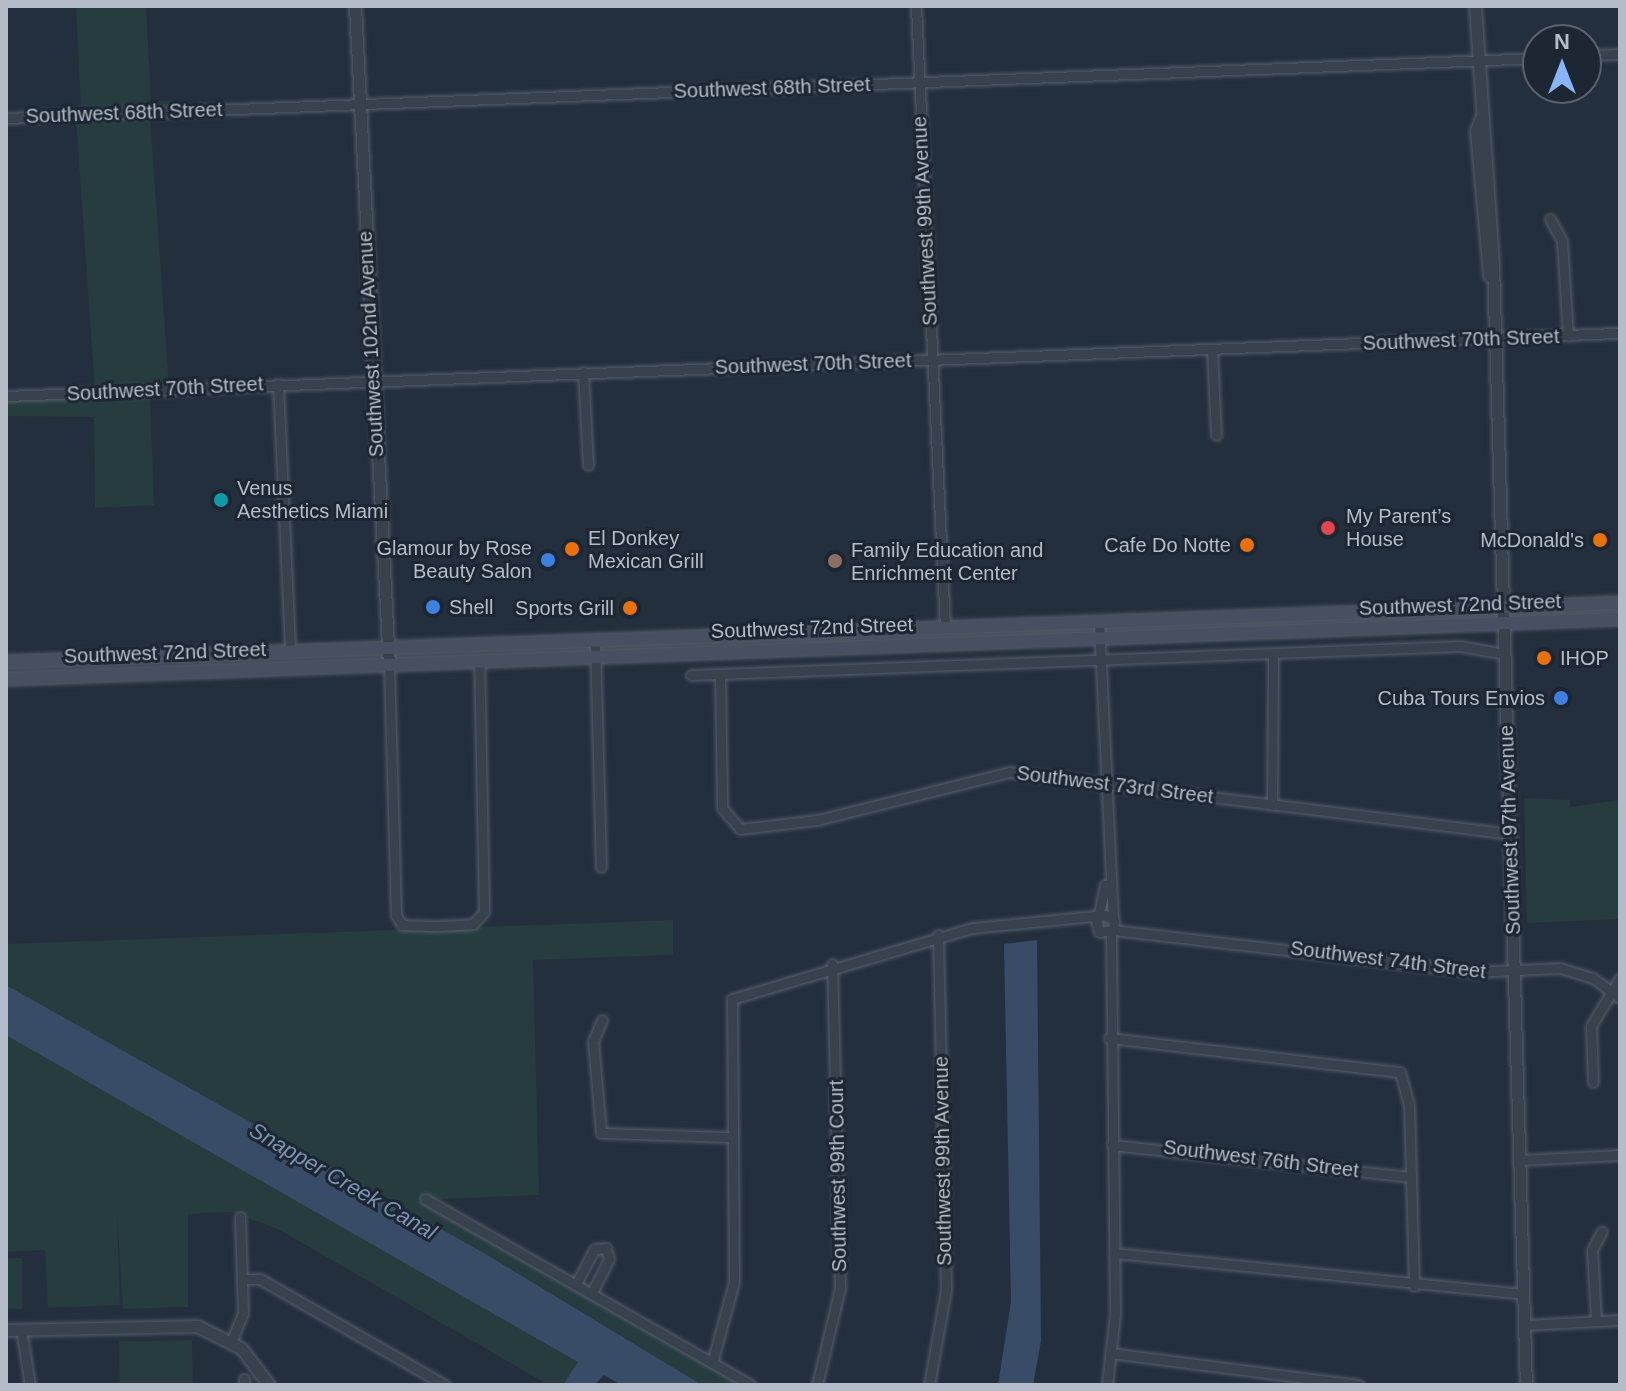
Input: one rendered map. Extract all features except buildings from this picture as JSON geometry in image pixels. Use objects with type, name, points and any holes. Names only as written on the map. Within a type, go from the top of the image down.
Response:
[{"type":"main road","name":"Southwest 72nd Street","points":[[6,662],[1620,603]]},
{"type":"main road","points":[[1272,615],[1273,631]]},
{"type":"main road","name":"Southwest 72nd Street","points":[[6,679],[1620,619]]},
{"type":"main road","points":[[945,627],[945,643]]},
{"type":"main road","points":[[811,632],[811,647]]},
{"type":"main road","points":[[720,636],[721,652]]},
{"type":"main road","points":[[122,675],[151,657]]},
{"type":"street","name":"Southwest 102nd Avenue","points":[[355,6],[389,665],[398,921],[424,926],[482,919],[479,662]]},
{"type":"street","name":"Southwest 99th Avenue","points":[[916,6],[945,627]]},
{"type":"street","name":"Southwest 97th Avenue","points":[[1475,6],[1504,607],[1526,1385]]},
{"type":"street","name":"Southwest 68th Street","points":[[6,118],[1522,59]]},
{"type":"street","points":[[1550,219],[1562,241],[1568,336]]},
{"type":"street","name":"Southwest 70th Street","points":[[6,396],[1620,333]]},
{"type":"street","points":[[1212,349],[1216,435]]},
{"type":"street","points":[[583,372],[588,465]]},
{"type":"street","points":[[278,384],[290,652]]},
{"type":"street","points":[[1099,622],[1105,885],[1113,925],[1107,961],[1114,1253],[1110,1353],[1105,1382]]},
{"type":"street","points":[[595,640],[601,867]]},
{"type":"street","name":"Southwest 72nd Street","points":[[691,675],[1460,646],[1505,654]]},
{"type":"street","points":[[1272,805],[1273,653]]},
{"type":"street","name":"Southwest 73rd Street","points":[[720,674],[727,821],[748,829],[796,824],[998,772],[1102,782],[1511,834]]},
{"type":"street","points":[[1105,885],[1097,925],[1107,961]]},
{"type":"street","points":[[712,1363],[733,1292],[730,1137],[732,999],[832,964],[938,935],[1066,922],[1113,925]]},
{"type":"street","points":[[1097,925],[1113,925]]},
{"type":"street","name":"Southwest 74th Street","points":[[1113,925],[1474,972],[1560,968],[1610,988]]},
{"type":"street","name":"Southwest 99th Avenue","points":[[929,1385],[946,1282],[938,935]]},
{"type":"street","name":"Southwest 99th Court","points":[[817,1385],[840,1288],[832,964]]},
{"type":"street","points":[[1593,1082],[1590,1030],[1610,988],[1620,978]]},
{"type":"street","points":[[1610,988],[1620,998]]},
{"type":"street","points":[[602,1020],[593,1041],[593,1080],[594,1116],[604,1136],[730,1137]]},
{"type":"street","points":[[1109,1038],[1400,1072],[1408,1097],[1414,1286]]},
{"type":"street","name":"Southwest 76th Street","points":[[1112,1145],[1410,1177]]},
{"type":"street","points":[[1520,1160],[1620,1155]]},
{"type":"street","points":[[425,1199],[751,1385]]},
{"type":"street","points":[[232,1340],[242,1319],[240,1217]]},
{"type":"street","points":[[1596,1321],[1592,1250],[1602,1231]]},
{"type":"street","points":[[576,1284],[595,1249],[606,1248],[609,1259],[592,1293]]},
{"type":"street","points":[[1114,1253],[1191,1256],[1414,1286],[1524,1294]]},
{"type":"street","points":[[242,1279],[260,1279],[445,1385]]},
{"type":"street","points":[[1525,1325],[1620,1320]]},
{"type":"street","points":[[6,1330],[180,1324],[232,1340],[269,1385]]},
{"type":"street","points":[[21,1329],[30,1385]]},
{"type":"street","points":[[1110,1353],[1359,1385]]},
{"type":"green space","points":[[76,6],[146,6],[151,101],[181,101],[178,106],[81,108]]},
{"type":"green space","points":[[150,116],[169,384],[95,390],[76,121]]},
{"type":"green space","points":[[156,393],[150,398],[154,505],[95,508],[94,417],[6,416],[6,399]]},
{"type":"green space","points":[[1524,798],[1570,800],[1570,807],[1620,800],[1620,919],[1527,923]]},
{"type":"green space","points":[[673,920],[673,955],[533,960],[539,1195],[417,1200],[741,1385],[702,1385],[484,1253],[6,985],[6,944]]},
{"type":"green space","points":[[6,1035],[103,1087],[579,1362],[563,1385],[549,1385],[278,1229],[231,1212],[188,1214],[188,1307],[123,1309],[117,1214],[120,1305],[48,1308],[45,1250],[6,1252]]},
{"type":"green space","points":[[6,1258],[22,1258],[22,1309],[6,1309]]},
{"type":"green space","points":[[192,1340],[193,1385],[120,1385],[119,1341]]},
{"type":"water","points":[[1037,940],[1041,1341],[1033,1385],[998,1385],[1011,1302],[1004,944]]},
{"type":"water","name":"Snapper Creek Canal","points":[[6,985],[484,1253],[702,1385],[621,1385],[604,1375],[594,1385],[563,1385],[578,1362],[6,1035]]},
{"type":"place","name":"Venus Aesthetics Miami","points":[[221,500]]},
{"type":"place","name":"My Parent’s House","points":[[1328,528]]},
{"type":"place","name":"McDonald's","points":[[1600,540]]},
{"type":"place","name":"Cafe Do Notte","points":[[1247,545]]},
{"type":"place","name":"El Donkey Mexican Grill","points":[[572,549]]},
{"type":"place","name":"Glamour by Rose Beauty Salon","points":[[548,560]]},
{"type":"place","name":"Family Education and Enrichment Center","points":[[835,561]]},
{"type":"place","name":"Shell","points":[[433,607]]},
{"type":"place","name":"Sports Grill","points":[[630,608]]},
{"type":"place","name":"IHOP","points":[[1544,658]]},
{"type":"place","name":"Cuba Tours Envios","points":[[1561,698]]}]
